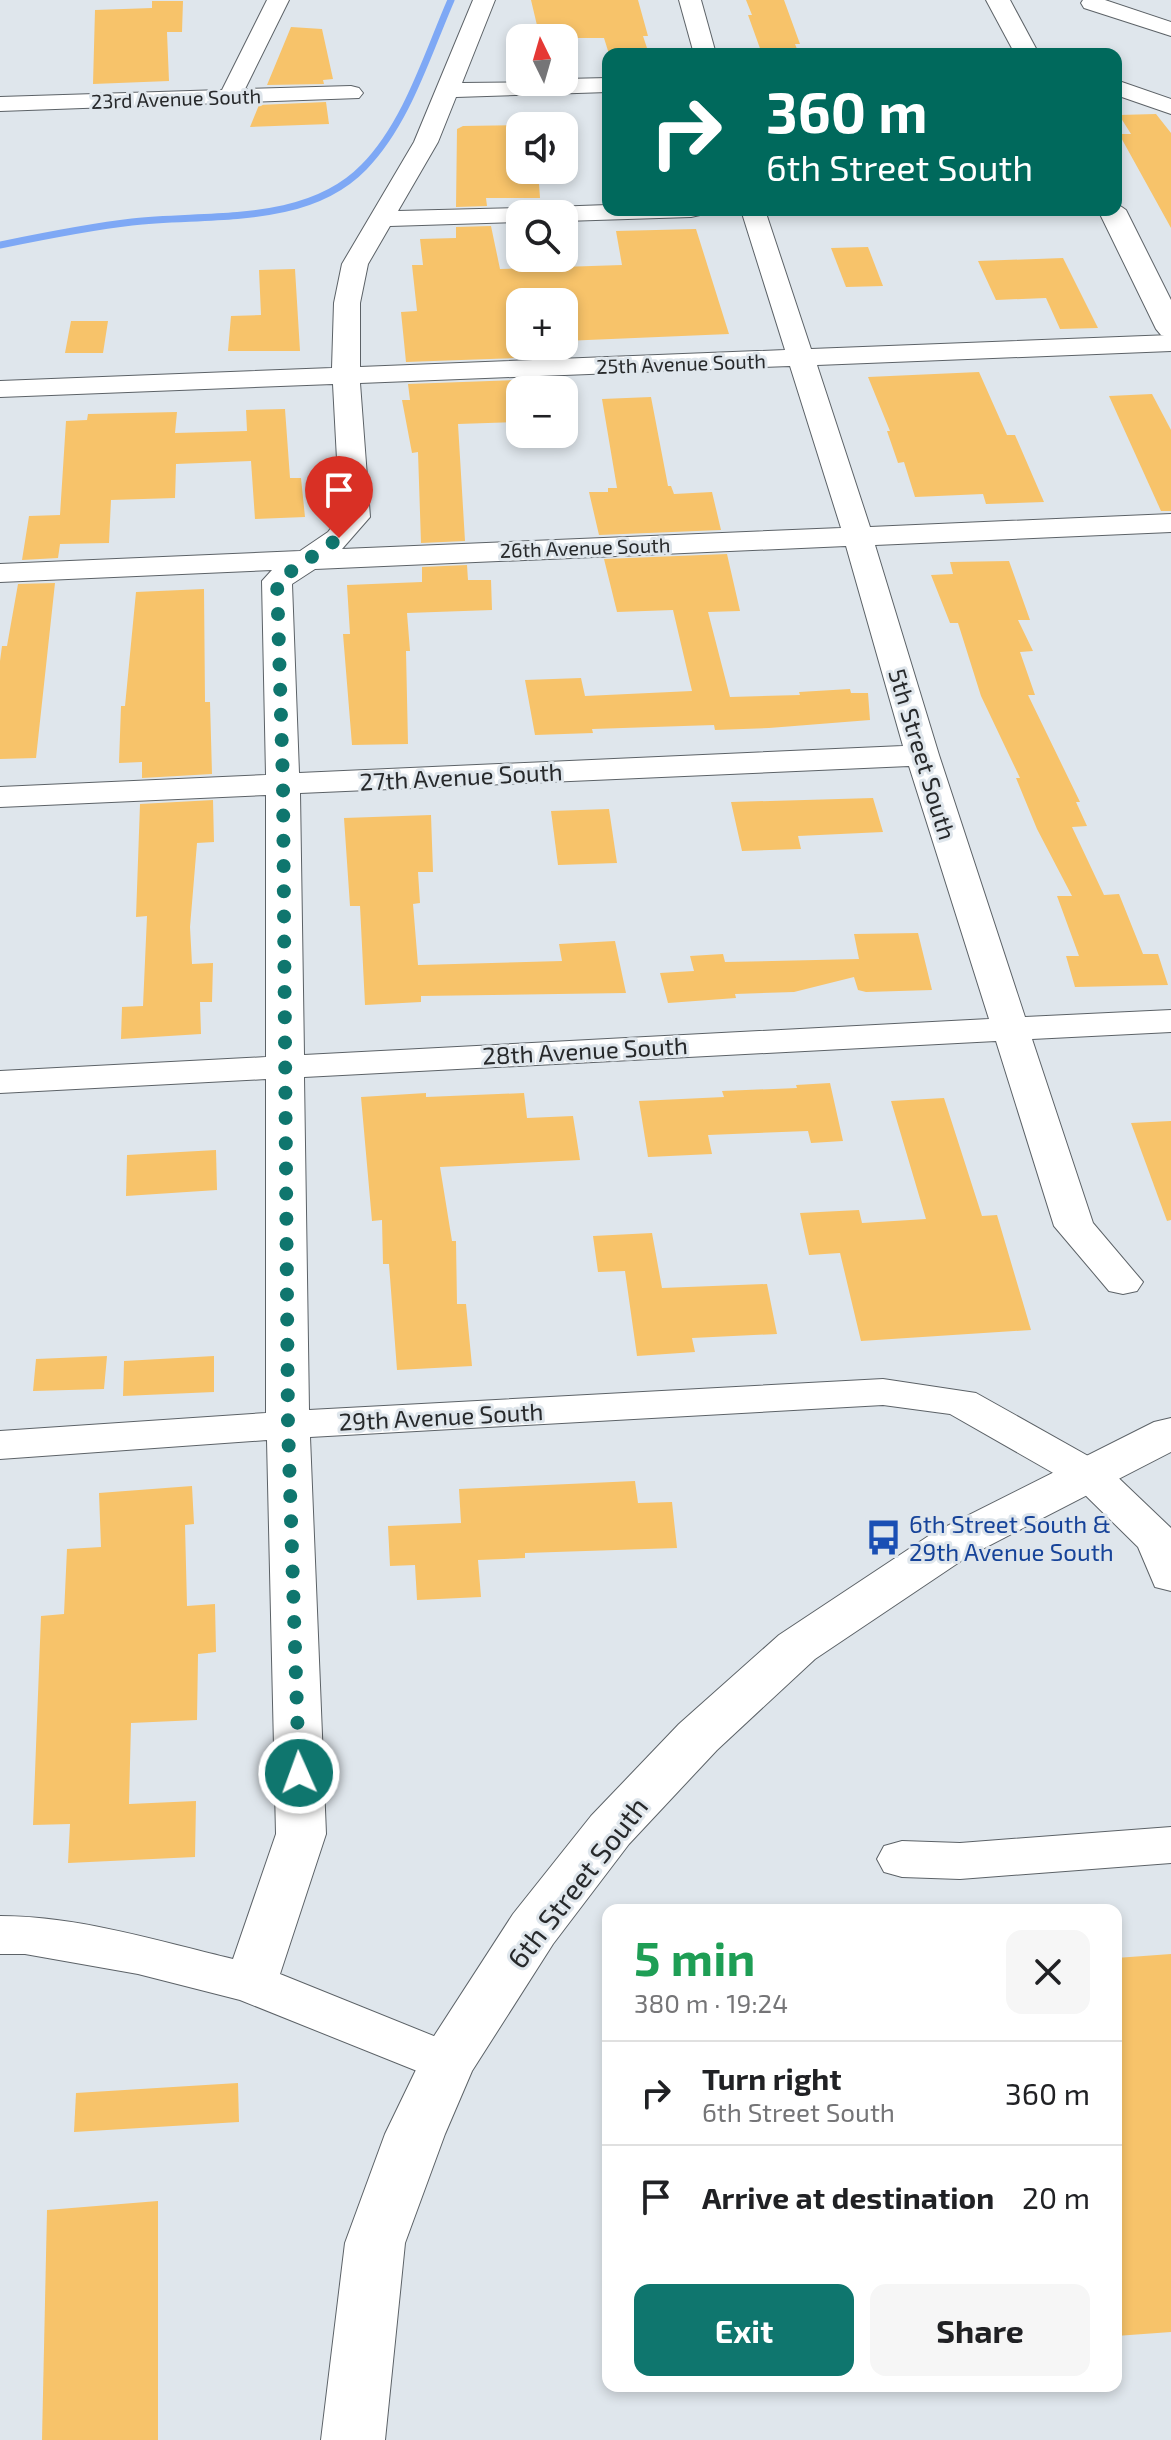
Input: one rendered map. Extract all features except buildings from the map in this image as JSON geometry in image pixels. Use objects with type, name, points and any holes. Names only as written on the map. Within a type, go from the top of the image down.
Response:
[{"type":"street","points":[[230,97],[278,0]]},
{"type":"street","points":[[251,1983],[301,1834],[288,1425],[283,784],[277,581],[339,538],[355,517],[346,375],[347,303],[355,264],[426,142],[484,0]]},
{"type":"street","points":[[690,0],[703,48]]},
{"type":"street","points":[[998,0],[1024,48]]},
{"type":"street","points":[[1092,3],[1171,29]]},
{"type":"street","points":[[447,90],[602,85]]},
{"type":"street","points":[[1122,89],[1171,107]]},
{"type":"street","name":"23rd Avenue South","points":[[0,104],[351,93]]},
{"type":"street","points":[[578,213],[602,213]]},
{"type":"street","points":[[382,219],[506,215]]},
{"type":"street","name":"5th Street South","points":[[755,216],[858,536],[922,755],[1074,1226],[1123,1282]]},
{"type":"street","points":[[1115,216],[1171,329]]},
{"type":"street","name":"25th Avenue South","points":[[0,389],[1171,343]]},
{"type":"street","name":"26th Avenue South","points":[[0,573],[1171,523]]},
{"type":"street","name":"27th Avenue South","points":[[0,797],[922,755]]},
{"type":"street","name":"28th Avenue South","points":[[0,1082],[1171,1021]]},
{"type":"street","name":"29th Avenue South","points":[[0,1445],[288,1425],[883,1392],[961,1402],[1091,1476]]},
{"type":"street","name":"6th Street South","points":[[353,2440],[375,2243],[415,2134],[447,2063],[533,1929],[610,1830],[698,1737],[797,1647],[950,1545],[1171,1433]]},
{"type":"street","points":[[1091,1476],[1158,1541],[1171,1576]]},
{"type":"street","points":[[902,1859],[960,1861],[1171,1845]]},
{"type":"street","points":[[0,1935],[25,1935],[138,1955],[251,1983],[447,2063]]},
{"type":"waterway","points":[[0,245],[116,224],[255,214],[314,200],[340,186],[364,167],[392,130],[415,88],[451,0]]},
{"type":"place","name":"6th Street South & 29th Avenue South","points":[[883,1537]]},
{"type":"route","points":[[299,1773],[288,1425],[283,784],[277,581],[339,538]]}]
